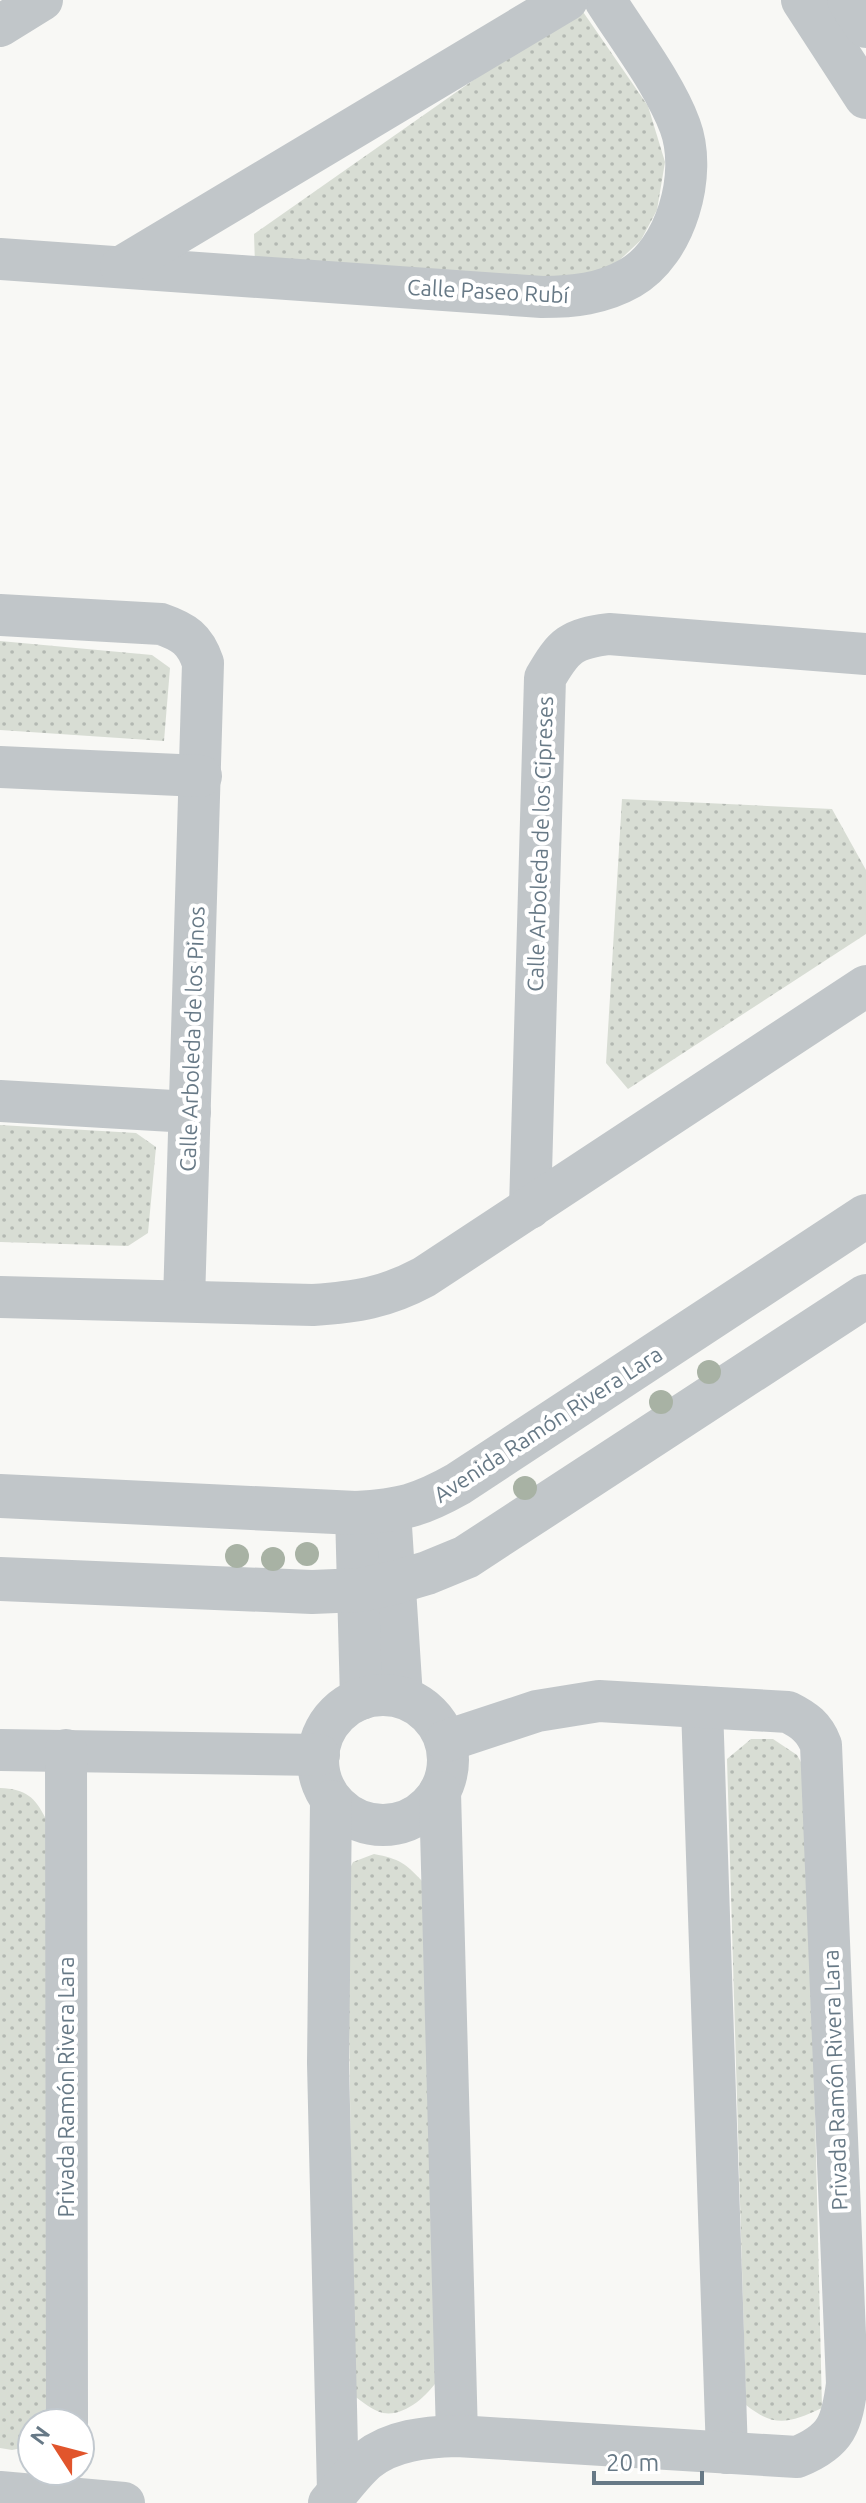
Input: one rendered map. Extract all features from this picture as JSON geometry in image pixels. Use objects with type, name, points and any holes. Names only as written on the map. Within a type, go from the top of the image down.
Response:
[{"type":"street","points":[[0,26],[42,0]]},
{"type":"street","points":[[121,267],[567,0]]},
{"type":"street","name":"Calle Paseo Rubí","points":[[0,259],[542,297],[573,297],[605,290],[633,277],[653,258],[675,223],[688,184],[687,153],[671,105],[605,0]]},
{"type":"street","points":[[803,0],[866,97]]},
{"type":"street","points":[[849,0],[866,26]]},
{"type":"street","name":"Calle Arboleda de los Pinos","points":[[0,615],[161,624],[179,630],[193,640],[203,663],[184,1301]]},
{"type":"street","name":"Calle Arboleda de los Cipreses","points":[[530,1208],[545,678],[560,653],[582,637],[609,634],[866,654]]},
{"type":"street","points":[[0,767],[201,776]]},
{"type":"street","points":[[0,1297],[313,1305],[381,1297],[424,1277],[866,986]]},
{"type":"street","points":[[0,1101],[190,1112]]},
{"type":"street","name":"Avenida Ramón Rivera Lara","points":[[0,1496],[373,1512],[426,1502],[866,1216]]},
{"type":"street","points":[[0,1579],[312,1592],[376,1587],[427,1573],[466,1557],[866,1296]]},
{"type":"street","points":[[373,1512],[382,1698]]},
{"type":"street","points":[[382,1698],[416,1703],[429,1713],[446,1741],[447,1776],[440,1792],[430,1807],[399,1824],[364,1823],[348,1815],[331,1801],[319,1772],[323,1737],[332,1720],[345,1708],[382,1698]]},
{"type":"street","name":"Privada Ramón Rivera Lara","points":[[334,2498],[367,2460],[395,2445],[421,2437],[457,2436],[797,2457],[819,2448],[843,2419],[847,2384],[821,1745],[816,1731],[788,1712],[599,1701],[537,1711],[446,1741]]},
{"type":"street","points":[[702,1707],[727,2453]]},
{"type":"street","points":[[0,1750],[319,1755]]},
{"type":"street","name":"Privada Ramón Rivera Lara","points":[[66,1750],[67,2407]]},
{"type":"street","points":[[440,1792],[457,2436]]},
{"type":"street","name":"Privada Ramón Rivera Lara","points":[[331,1801],[328,2063],[334,2498]]},
{"type":"street","points":[[0,2492],[42,2487]]},
{"type":"street","points":[[77,2487],[124,2503]]},
{"type":"shaded area","points":[[579,6],[648,106],[665,162],[657,210],[641,240],[608,271],[590,281],[255,265],[254,234]]},
{"type":"shaded area","points":[[0,641],[152,655],[170,668],[164,741],[0,730]]},
{"type":"shaded area","points":[[622,799],[832,809],[866,870],[866,934],[628,1089],[606,1063]]},
{"type":"shaded area","points":[[0,1125],[136,1133],[156,1147],[148,1233],[128,1246],[0,1242]]},
{"type":"shaded area","points":[[751,1739],[773,1739],[797,1755],[807,1773],[822,2408],[782,2421],[765,2417],[746,2405],[727,1759]]},
{"type":"shaded area","points":[[0,1788],[17,1790],[29,1796],[46,1819],[53,2407],[16,2407],[16,2449],[0,2448]]},
{"type":"shaded area","points":[[374,1854],[402,1863],[423,1882],[437,2381],[407,2409],[391,2413],[375,2410],[354,2396],[347,1875],[353,1862]]}]
